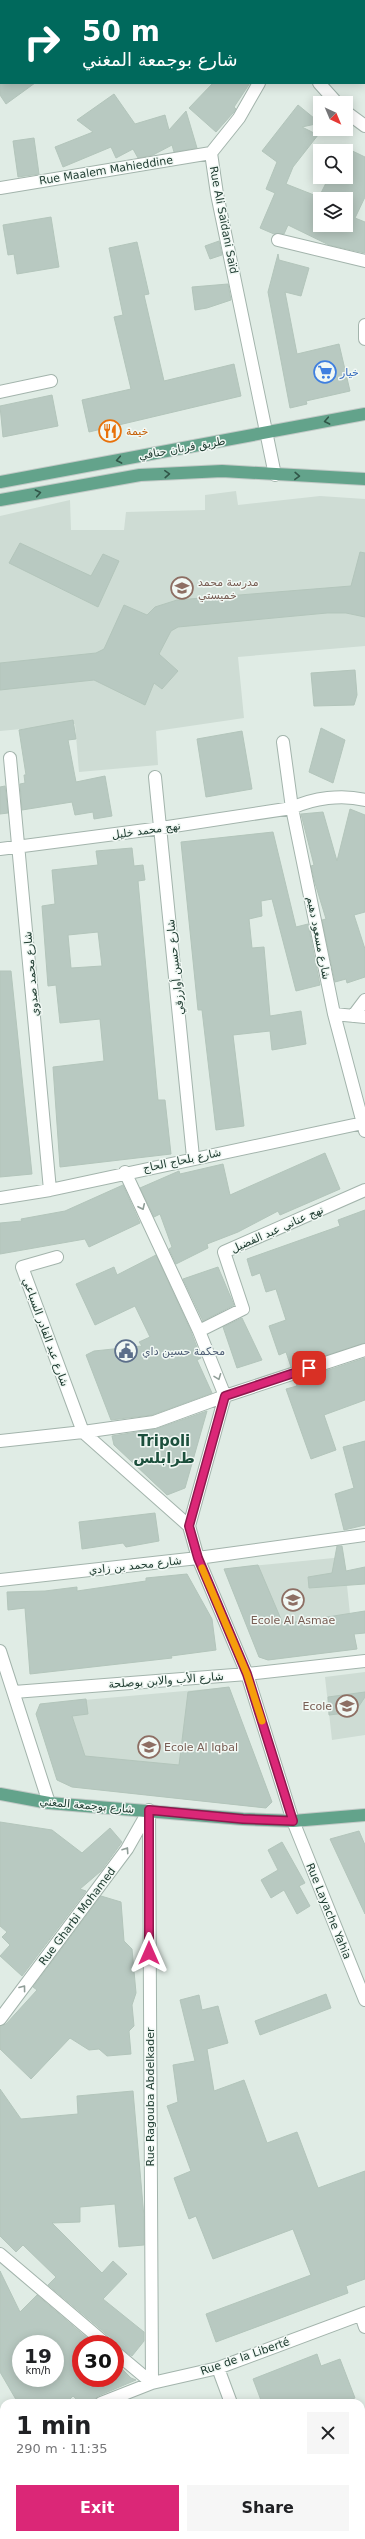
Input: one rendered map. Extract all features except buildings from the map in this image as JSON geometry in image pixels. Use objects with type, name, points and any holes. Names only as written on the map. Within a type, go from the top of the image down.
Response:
[{"type":"main road","name":"طريق فرنان حنافي","points":[[0,482],[365,414]]},
{"type":"main road","name":"طريق فرنان حنافي","points":[[0,500],[140,475],[222,472],[365,479]]},
{"type":"main road","name":"شارع بوجمعة المغني","points":[[0,1794],[49,1803],[149,1810],[243,1819],[293,1821],[365,1815]]},
{"type":"street","name":"Rue Ali Saïdani Saïd","points":[[258,84],[239,118],[211,153],[217,194],[268,433],[275,475]]},
{"type":"street","points":[[320,84],[331,96]]},
{"type":"street","points":[[353,117],[365,126]]},
{"type":"street","name":"Rue Maalem Mahieddine","points":[[0,188],[211,153]]},
{"type":"street","points":[[278,240],[365,261]]},
{"type":"street","points":[[365,325],[365,339]]},
{"type":"street","points":[[0,392],[51,381]]},
{"type":"street","name":"شارع مسعود دهيم","points":[[283,742],[292,808],[334,1014],[364,1127]]},
{"type":"street","name":"شارع محمد صدوي","points":[[10,758],[50,1190]]},
{"type":"street","name":"شارع حسين أوارزقي","points":[[155,777],[193,1157]]},
{"type":"street","name":"نهج محمد خليل","points":[[0,849],[161,828],[292,808],[303,802],[330,798],[365,800]]},
{"type":"street","points":[[334,1014],[359,1016],[365,1000]]},
{"type":"street","name":"شارع بلحاج الحاج","points":[[0,1198],[50,1190],[193,1157],[364,1127]]},
{"type":"street","points":[[126,1172],[199,1331],[225,1396],[189,1526],[198,1558],[247,1674],[293,1821]]},
{"type":"street","name":"نهج عناني عبد الفضيل","points":[[199,1331],[243,1309],[224,1252],[365,1190]]},
{"type":"street","name":"شارع عبد القادر السباعي","points":[[57,1257],[22,1267],[83,1432],[189,1526]]},
{"type":"street","points":[[0,1441],[83,1432],[154,1422],[225,1396],[365,1350]]},
{"type":"street","name":"شارع محمد بن زادي","points":[[0,1580],[198,1558],[365,1535]]},
{"type":"street","points":[[0,1651],[49,1803]]},
{"type":"street","name":"شارع الأب والابن بوصلحة","points":[[14,1692],[247,1674],[365,1661]]},
{"type":"street","name":"Rue Gharbi Mohamed","points":[[0,2019],[128,1849],[149,1810]]},
{"type":"street","name":"Rue Ragouba Abdelkader","points":[[149,1810],[152,2383]]},
{"type":"street","name":"Rue Layache Yahia","points":[[293,1821],[365,2000]]},
{"type":"street","points":[[0,2254],[95,2335]]},
{"type":"street","points":[[363,2314],[365,2327]]},
{"type":"street","name":"Rue de la Liberté","points":[[111,2399],[152,2383],[218,2368],[363,2314]]},
{"type":"street","points":[[124,2360],[152,2383]]},
{"type":"street","points":[[218,2368],[230,2399]]},
{"type":"shaded area","name":"مدرسة محمد خميستي","points":[[236,491],[238,505],[320,496],[365,499],[365,646],[238,657],[244,718],[156,731],[158,765],[79,772],[75,724],[0,731],[0,516],[70,500],[71,530],[124,530],[126,512],[205,510],[205,495]]},
{"type":"shaded area","name":"Ecole Al Asmae","points":[[344,1557],[350,1614],[357,1649],[268,1660],[259,1657],[226,1574],[230,1568]]},
{"type":"shaded area","name":"Ecole","points":[[365,1672],[365,1735],[332,1740],[325,1677]]},
{"type":"shaded area","name":"Ecole Al Iqbal","points":[[229,1687],[272,1802],[266,1808],[72,1787],[57,1780],[36,1714],[40,1704]]},
{"type":"slow traffic","points":[[202,1568],[247,1674],[262,1721]]},
{"type":"place","name":"خيار","points":[[325,372]]},
{"type":"place","name":"خيمة","points":[[110,431]]},
{"type":"place","name":"مدرسة محمد خميستي","points":[[182,588]]},
{"type":"place","name":"محكمة حسين داي","points":[[126,1351]]},
{"type":"place","name":"Ecole Al Asmae","points":[[293,1600]]},
{"type":"place","name":"Ecole","points":[[347,1706]]},
{"type":"place","name":"Ecole Al Iqbal","points":[[149,1747]]},
{"type":"district","name":"Tripoli طرابلس","points":[[164,1450]]},
{"type":"route","points":[[149,1953],[149,1810],[243,1819],[293,1821],[247,1674],[198,1558],[189,1526],[225,1396],[309,1368]]}]
